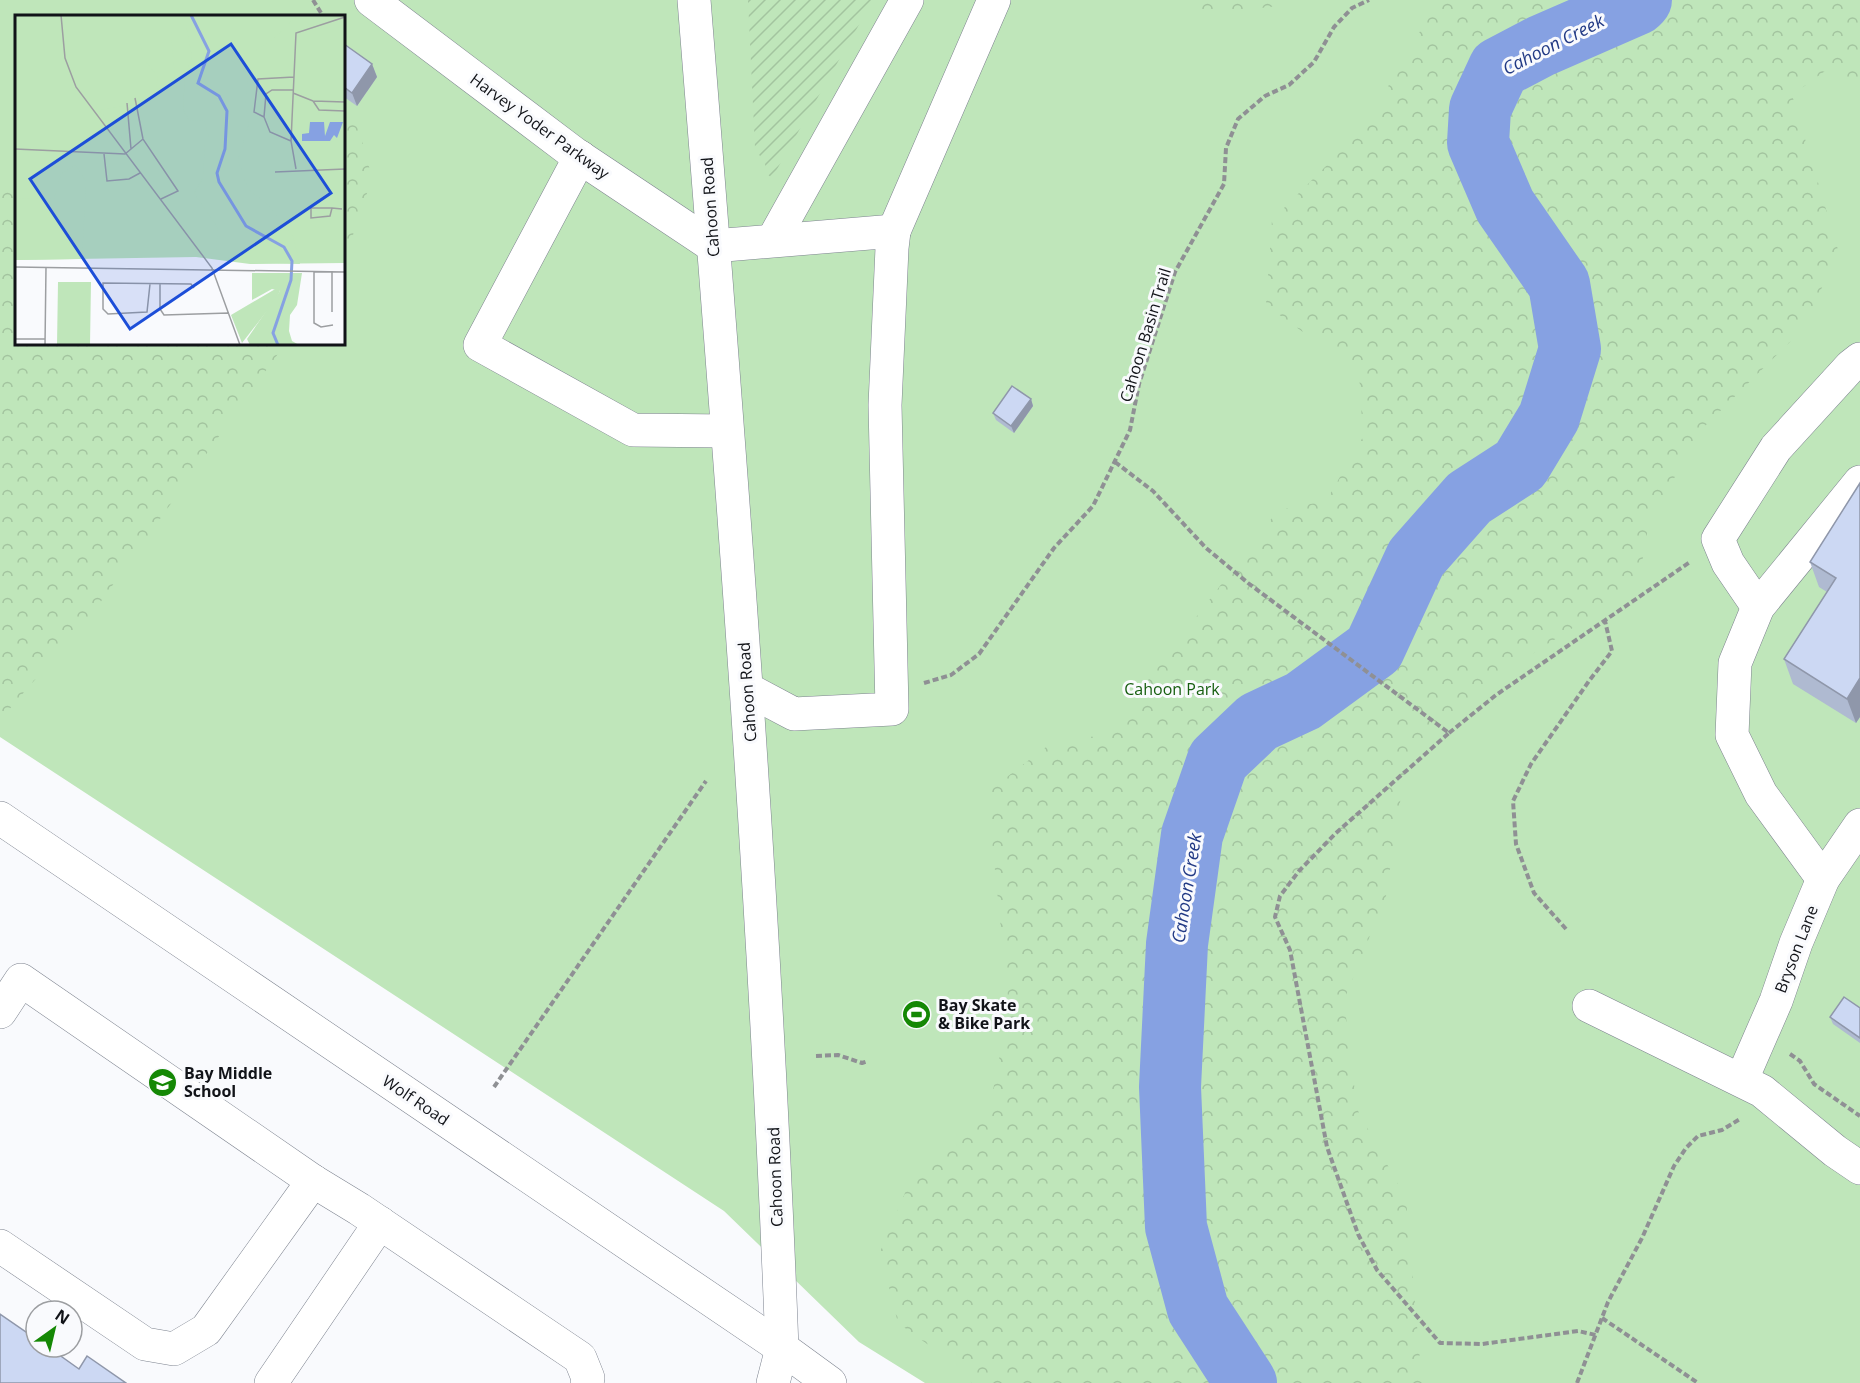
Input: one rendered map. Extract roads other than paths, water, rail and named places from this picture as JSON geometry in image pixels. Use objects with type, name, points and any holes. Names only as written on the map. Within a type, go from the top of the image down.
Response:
[{"type":"street","name":"Harvey Yoder Parkway","points":[[371,0],[580,157],[713,246]]},
{"type":"street","name":"Cahoon Road","points":[[694,0],[747,689],[770,1061],[782,1348],[773,1383]]},
{"type":"street","points":[[773,240],[907,0]]},
{"type":"street","points":[[747,689],[794,714],[892,709],[885,405],[894,231],[994,0]]},
{"type":"street","points":[[580,157],[480,345],[633,430],[726,431]]},
{"type":"street","points":[[713,246],[894,231]]},
{"type":"street","points":[[1758,607],[1728,563],[1718,538],[1776,448],[1860,359]]},
{"type":"street","points":[[1823,879],[1761,794],[1732,735],[1735,663],[1758,607],[1860,482]]},
{"type":"street","name":"Wolf Road","points":[[0,818],[782,1348],[830,1383]]},
{"type":"street","name":"Bryson Lane","points":[[1742,1079],[1776,1001],[1796,943],[1823,879],[1860,825]]},
{"type":"street","points":[[0,1012],[21,980],[580,1359],[588,1378],[587,1383]]},
{"type":"street","points":[[1589,1006],[1725,1074],[1742,1079],[1762,1091],[1835,1151],[1860,1168]]},
{"type":"street","points":[[0,1246],[146,1344],[174,1349],[206,1330],[313,1180]]},
{"type":"street","points":[[272,1383],[380,1223]]},
{"type":"waterway","name":"Cahoon Creek","points":[[1246,1383],[1198,1309],[1176,1227],[1170,1087],[1177,944],[1192,835],[1218,760],[1258,722],[1303,701],[1374,649],[1416,558],[1469,498],[1520,465],[1549,417],[1570,349],[1559,284],[1505,206],[1478,143],[1480,109],[1499,68],[1541,46],[1637,4],[1641,0]]},
{"type":"place","name":"Bay Skate & Bike Park","points":[[917,1014]]},
{"type":"place","name":"Bay Middle School","points":[[163,1082]]},
{"type":"park label","name":"Cahoon Park","points":[[1172,689]]}]
